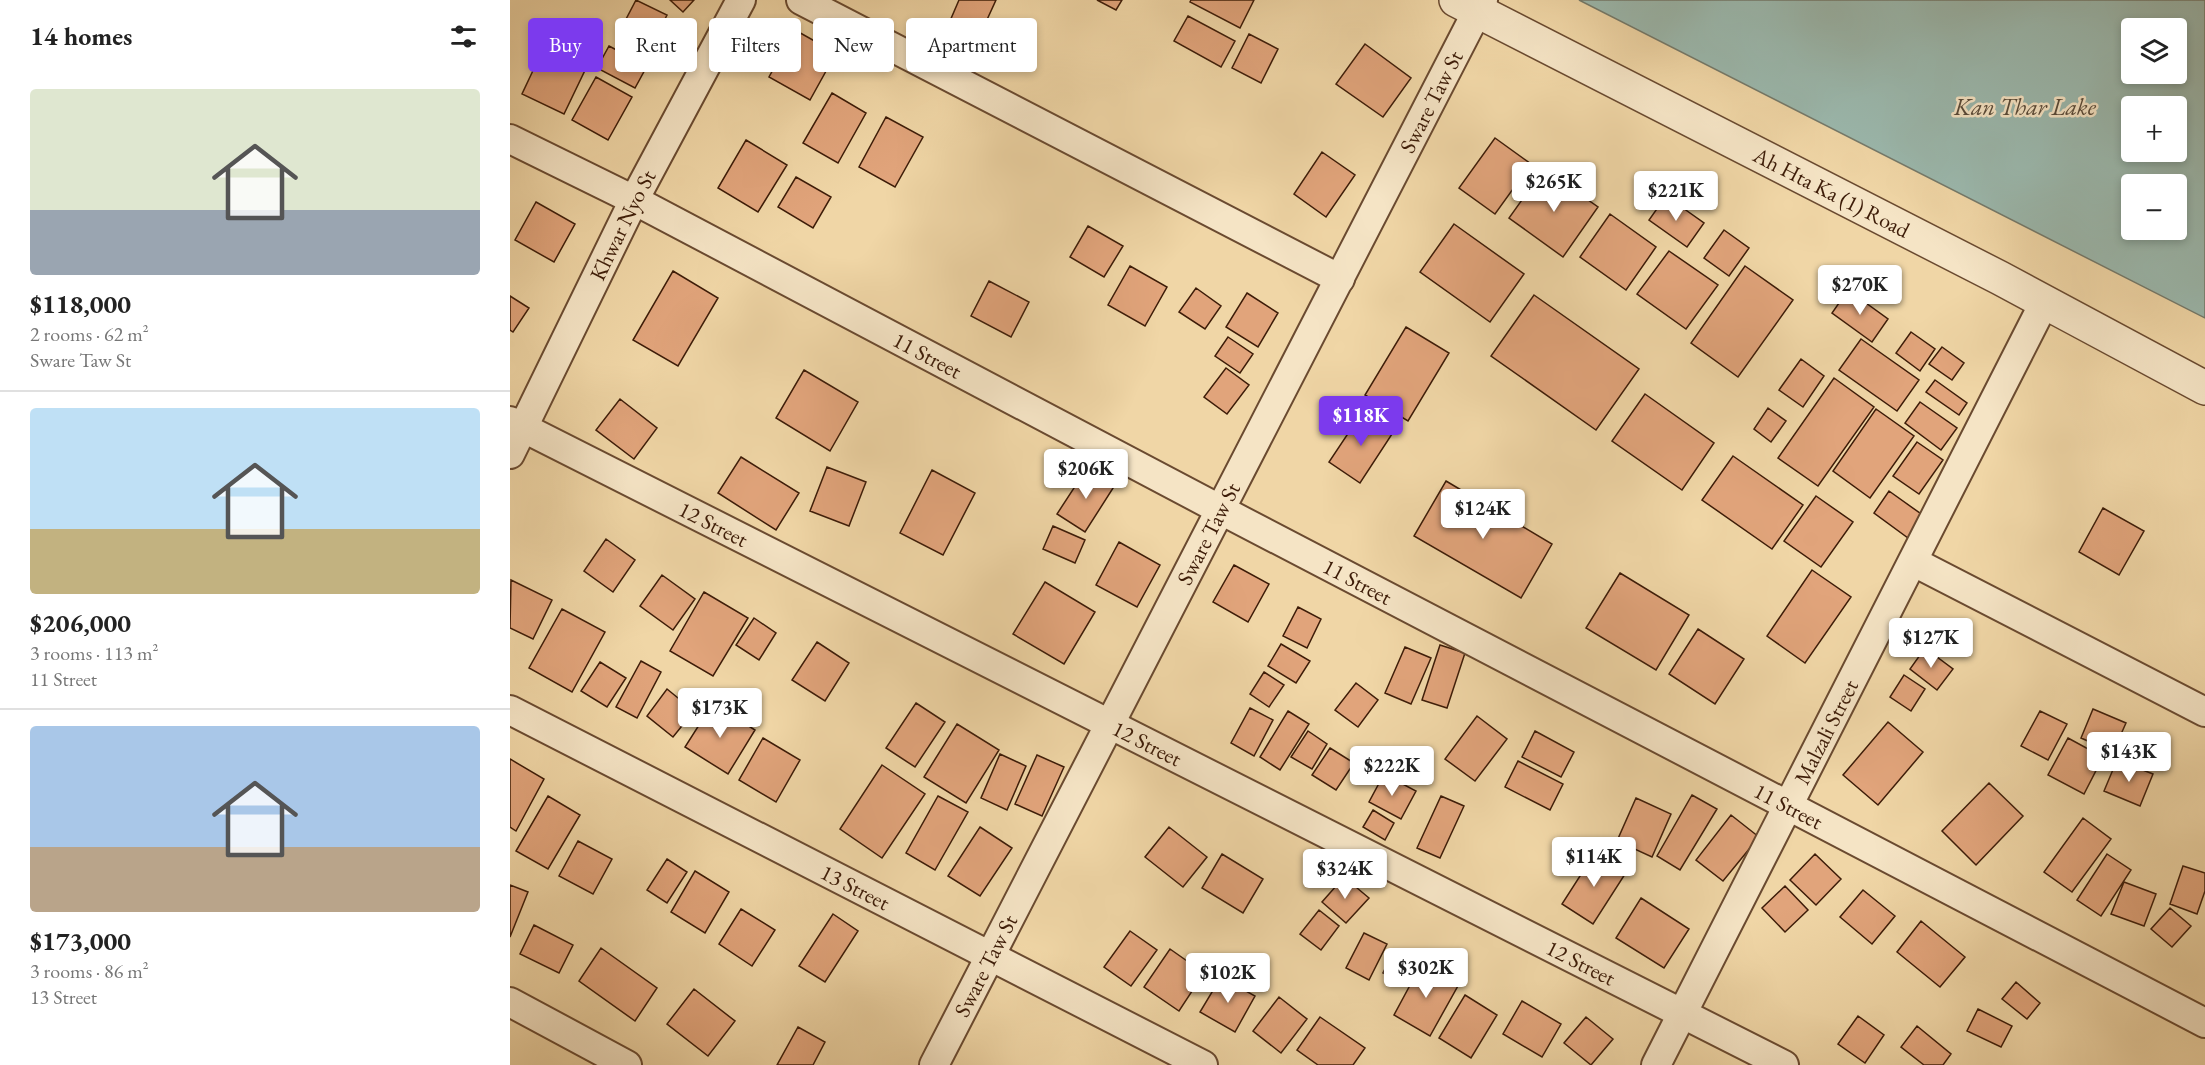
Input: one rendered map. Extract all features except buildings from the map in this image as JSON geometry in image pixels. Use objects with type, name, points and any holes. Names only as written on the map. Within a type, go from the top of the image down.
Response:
[{"type":"street","name":"Khwar Nyo St","points":[[510,454],[517,425],[741,0]]},
{"type":"street","points":[[801,0],[1340,279]]},
{"type":"street","name":"Sware Taw St","points":[[934,1065],[1340,279],[1472,4]]},
{"type":"street","name":"Ah Hta Ka (1) Road","points":[[1472,4],[2000,278],[2205,388]]},
{"type":"street","name":"11 Street","points":[[510,139],[634,201],[2205,1023]]},
{"type":"street","name":"Malzali Street","points":[[1656,1065],[2044,303]]},
{"type":"street","name":"12 Street","points":[[517,425],[1784,1065]]},
{"type":"street","points":[[1914,562],[2205,712]]},
{"type":"street","name":"13 Street","points":[[510,710],[1203,1065]]},
{"type":"street","points":[[510,1002],[627,1065]]},
{"type":"water","name":"Kan Thar Lake","points":[[1579,0],[2205,0],[2205,318]]}]
